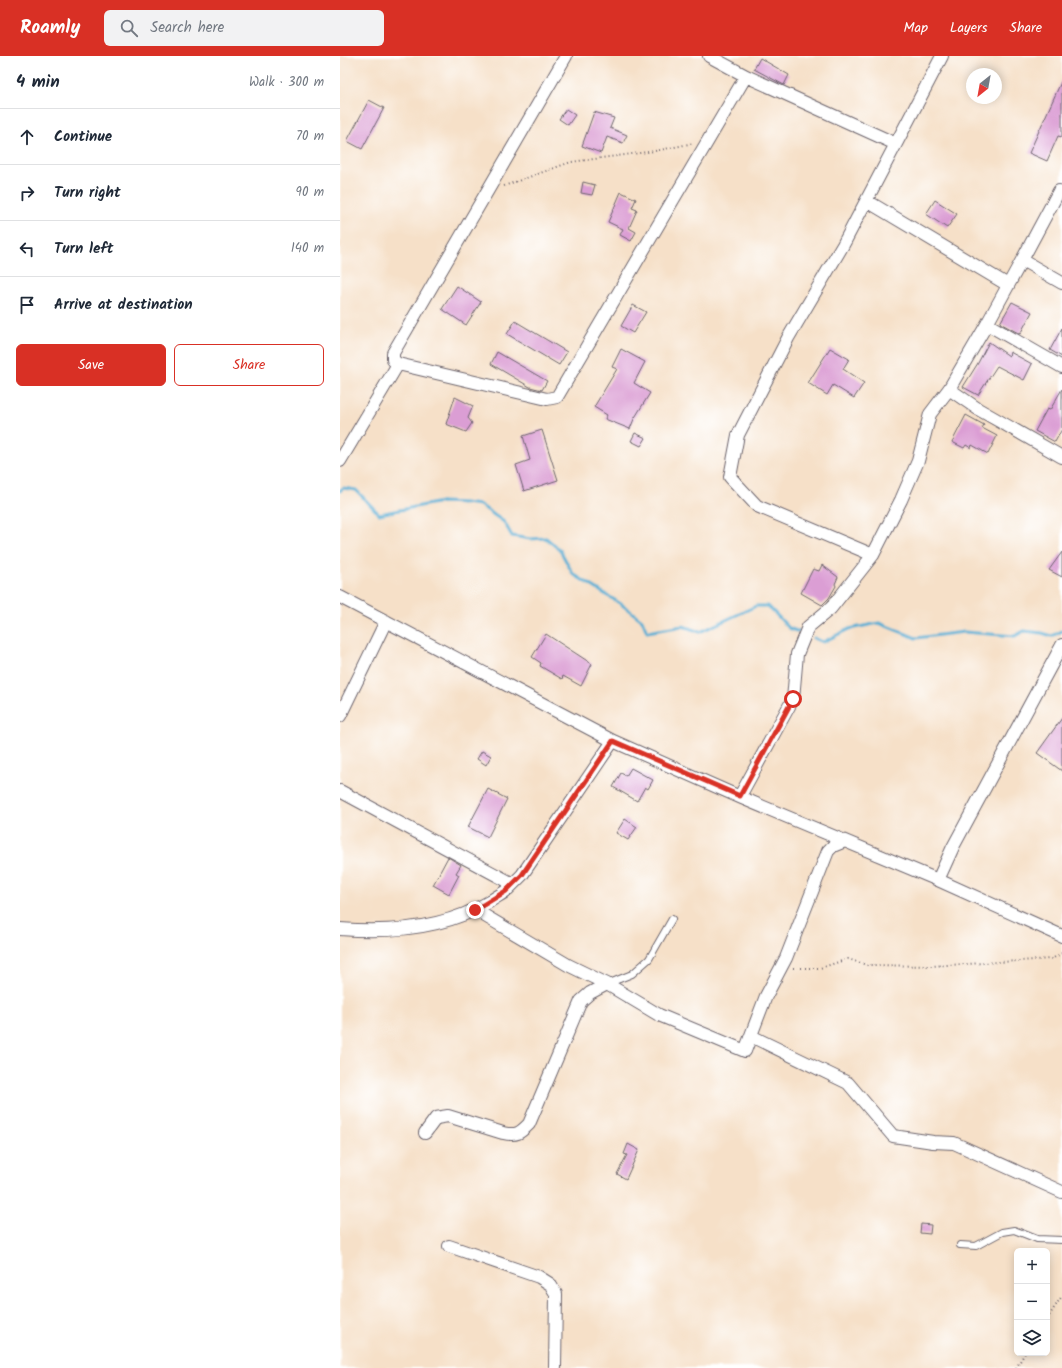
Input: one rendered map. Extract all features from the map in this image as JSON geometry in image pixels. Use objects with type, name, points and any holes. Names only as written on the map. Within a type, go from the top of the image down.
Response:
[{"type":"street","points":[[566,56],[393,353],[393,360],[398,364],[547,399],[557,397],[746,76]]},
{"type":"street","points":[[709,56],[746,76],[896,144]]},
{"type":"street","points":[[873,555],[757,506],[730,477],[738,435],[788,338],[867,201],[942,56]]},
{"type":"street","points":[[740,796],[793,699],[797,654],[808,627],[831,608],[873,555],[902,500],[918,461],[930,414],[949,389],[987,324],[1061,190]]},
{"type":"street","points":[[867,201],[1008,285]]},
{"type":"street","points":[[1022,260],[1062,283]]},
{"type":"street","points":[[987,324],[1062,367]]},
{"type":"street","points":[[340,461],[398,364]]},
{"type":"street","points":[[949,389],[978,409],[1062,457]]},
{"type":"street","points":[[340,597],[613,741],[938,880],[1062,936]]},
{"type":"street","points":[[340,716],[386,621]]},
{"type":"street","points":[[938,880],[953,848],[1062,645]]},
{"type":"street","points":[[340,929],[377,931],[408,929],[446,921],[475,910],[506,891],[522,875],[613,741]]},
{"type":"street","points":[[340,791],[513,884]]},
{"type":"street","points":[[475,910],[568,965],[607,984],[659,1015],[745,1051],[766,996],[786,958],[828,851],[833,846],[845,841]]},
{"type":"street","points":[[425,1133],[436,1118],[448,1116],[510,1135],[518,1134],[529,1124],[581,1001],[590,993],[607,984]]},
{"type":"street","points":[[751,1036],[848,1082],[893,1136],[933,1142],[954,1143],[1062,1192]]},
{"type":"street","points":[[449,1246],[539,1276],[550,1284],[556,1294],[555,1368]]},
{"type":"lane","points":[[607,984],[632,974],[649,958],[672,919]]},
{"type":"lane","points":[[960,1245],[976,1246],[1002,1232],[1014,1230],[1037,1239],[1062,1240]]},
{"type":"path","points":[[486,193],[570,162],[655,150],[708,140]]},
{"type":"path","points":[[780,969],[820,968],[848,959],[867,965],[931,966],[1052,960],[1062,953]]},
{"type":"path","points":[[1050,1314],[1062,1296]]},
{"type":"path","points":[[1016,1368],[1023,1356]]},
{"type":"building","points":[[760,58],[789,75],[784,85],[754,69]]},
{"type":"building","points":[[1062,80],[1062,137],[1058,136],[1047,161],[1029,153]]},
{"type":"building","points":[[369,100],[384,108],[362,149],[347,141]]},
{"type":"building","points":[[566,109],[575,115],[568,125],[559,119]]},
{"type":"building","points":[[594,112],[614,118],[610,128],[627,135],[623,143],[607,137],[601,153],[582,146]]},
{"type":"building","points":[[583,182],[595,185],[592,195],[581,193]]},
{"type":"building","points":[[621,192],[636,199],[632,208],[637,210],[629,228],[636,232],[631,241],[620,235],[623,229],[608,222]]},
{"type":"building","points":[[935,200],[957,214],[947,228],[926,214]]},
{"type":"building","points":[[457,286],[481,302],[466,325],[442,309]]},
{"type":"building","points":[[1012,302],[1032,312],[1020,334],[1000,323]]},
{"type":"building","points":[[633,305],[646,312],[633,333],[621,326]]},
{"type":"building","points":[[515,321],[567,352],[559,365],[507,334]]},
{"type":"building","points":[[1062,328],[1062,357],[1050,350]]},
{"type":"building","points":[[989,342],[1009,356],[1010,352],[1032,364],[1024,380],[997,366],[978,395],[963,387]]},
{"type":"building","points":[[830,348],[849,359],[843,369],[864,383],[854,398],[833,385],[827,395],[808,383]]},
{"type":"building","points":[[621,349],[645,362],[634,383],[650,393],[634,419],[630,429],[605,419],[607,415],[594,407],[617,369],[612,367]]},
{"type":"building","points":[[497,352],[547,381],[542,390],[530,387],[491,364]]},
{"type":"building","points":[[1062,389],[1062,429],[1055,442],[1035,431],[1047,409],[1050,410]]},
{"type":"building","points":[[455,397],[473,406],[468,418],[472,423],[466,432],[446,424]]},
{"type":"building","points":[[966,415],[984,425],[982,428],[997,436],[988,454],[972,445],[971,448],[966,445],[964,448],[952,442]]},
{"type":"building","points":[[542,430],[558,480],[524,491],[516,465],[530,460],[523,436]]},
{"type":"building","points":[[635,433],[646,438],[641,446],[631,441]]},
{"type":"building","points":[[1062,552],[1062,577],[1049,570]]},
{"type":"building","points":[[822,565],[838,577],[835,584],[836,586],[829,598],[822,605],[801,593],[813,569],[819,571]]},
{"type":"building","points":[[546,634],[592,664],[581,686],[563,676],[562,679],[540,666],[541,663],[532,657]]},
{"type":"building","points":[[1062,718],[1062,771],[1037,753]]},
{"type":"building","points":[[482,751],[491,756],[486,765],[477,759]]},
{"type":"building","points":[[631,768],[653,780],[648,789],[645,787],[637,801],[613,787],[621,773],[626,776]]},
{"type":"building","points":[[488,789],[507,799],[488,837],[468,827]]},
{"type":"building","points":[[625,819],[637,827],[628,840],[616,833]]},
{"type":"building","points":[[448,857],[461,865],[456,873],[459,875],[449,894],[433,885]]},
{"type":"building","points":[[628,1144],[639,1150],[626,1179],[617,1174],[627,1155],[624,1154]]},
{"type":"building","points":[[921,1224],[931,1225],[930,1234],[920,1233]]},
{"type":"waterway","points":[[340,491],[343,488],[356,490],[379,514],[441,502],[480,505],[504,522],[512,536],[530,539],[546,538],[560,550],[573,574],[621,604],[642,620],[647,632],[683,626],[700,632],[756,606],[768,606],[789,628],[799,632]]},
{"type":"waterway","points":[[814,638],[823,642],[849,629],[879,623],[916,638],[964,632],[1015,636],[1024,631],[1052,636],[1062,631]]},
{"type":"route","points":[[475,910],[506,891],[522,875],[613,741],[740,796],[771,738],[780,726],[793,699]]}]
